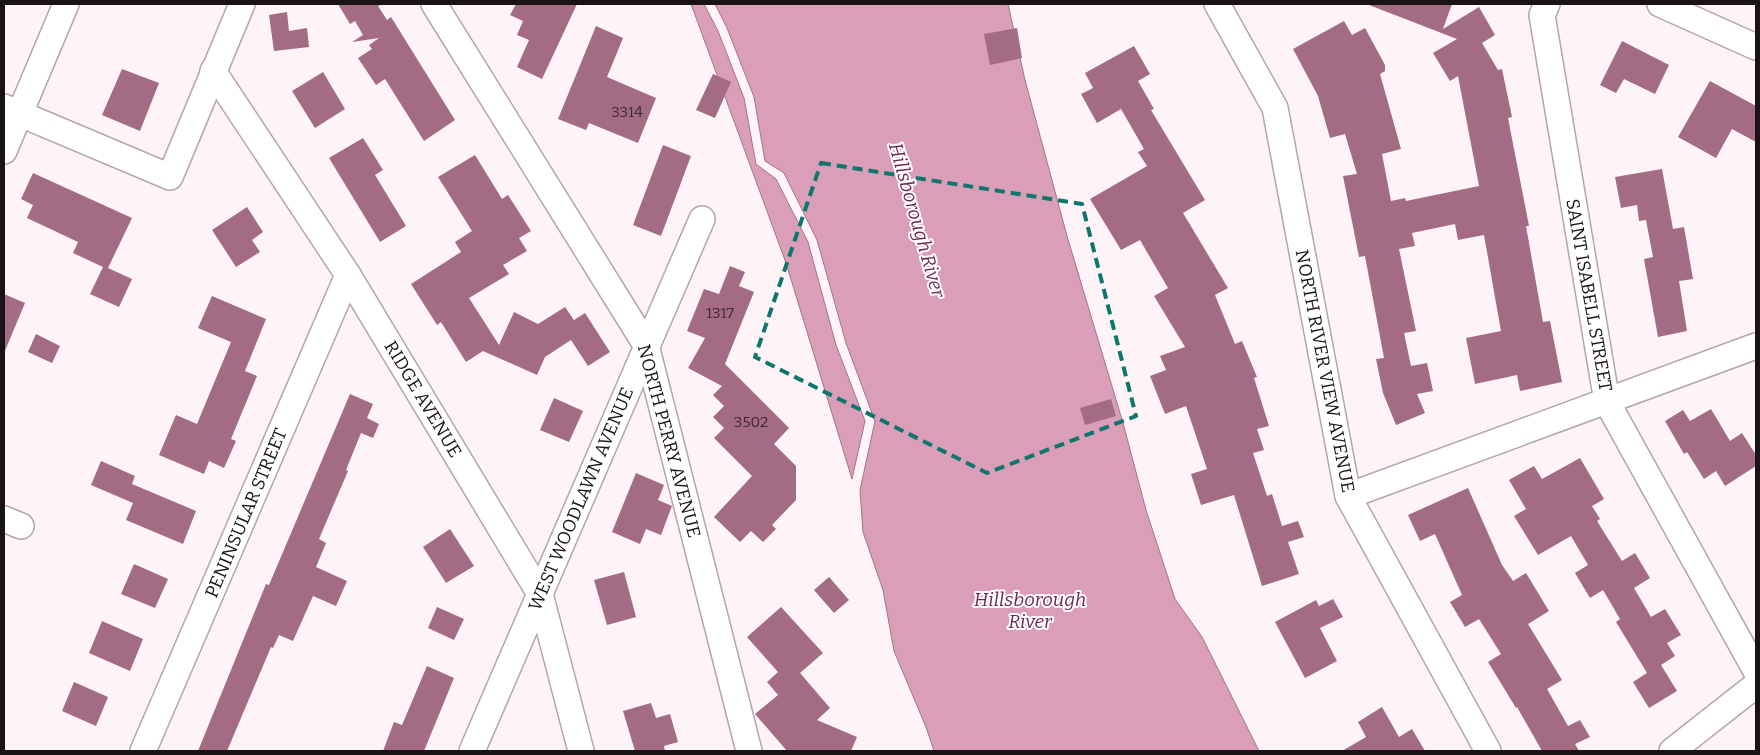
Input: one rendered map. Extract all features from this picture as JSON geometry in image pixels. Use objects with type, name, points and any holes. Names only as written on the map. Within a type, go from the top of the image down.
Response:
[{"type":"street","points":[[4,151],[12,110],[66,4]]},
{"type":"street","points":[[12,110],[170,177],[242,4]]},
{"type":"street","name":"NORTH PERRY AVENUE","points":[[434,4],[646,346],[749,751]]},
{"type":"street","name":"NORTH RIVER VIEW AVENUE","points":[[1217,4],[1276,108],[1348,496],[1488,751]]},
{"type":"street","name":"SAINT ISABELL STREET","points":[[1547,4],[1542,15],[1608,402],[1756,671]]},
{"type":"street","points":[[1660,4],[1756,47]]},
{"type":"street","name":"RIDGE AVENUE","points":[[213,71],[348,275],[540,594],[581,751]]},
{"type":"street","name":"WEST WOODLAWN AVENUE","points":[[472,751],[702,219]]},
{"type":"street","name":"PENINSULAR STREET","points":[[143,751],[348,275]]},
{"type":"street","points":[[1348,496],[1756,346]]},
{"type":"street","points":[[1672,751],[1756,685]]},
{"type":"highlighted area","points":[[821,163],[1082,204],[1136,416],[987,473],[755,357]]},
{"type":"water","points":[[691,4],[704,4],[718,31],[744,98],[756,164],[776,179],[808,242],[836,345],[865,421],[852,479],[786,263]]},
{"type":"water","name":"Hillsborough River","points":[[715,4],[1008,4],[1025,80],[1067,236],[1123,423],[1146,510],[1175,599],[1202,637],[1259,751],[934,751],[894,651],[883,590],[863,532],[860,490],[875,421],[846,343],[817,240],[784,173],[765,161],[754,97],[727,28]]},
{"type":"building","points":[[338,4],[382,4],[378,6],[387,20],[391,17],[455,120],[424,141],[385,79],[376,85],[358,58],[372,49],[369,45],[379,38],[352,42],[363,35],[355,21],[350,24]]},
{"type":"building","points":[[516,4],[577,4],[542,79],[517,67],[529,40],[517,35],[523,21],[510,15]]},
{"type":"building","points":[[1369,4],[1452,4],[1443,29],[1479,7],[1495,35],[1482,43],[1498,70],[1502,69],[1512,117],[1508,118],[1529,226],[1526,226],[1543,322],[1550,321],[1562,382],[1520,391],[1517,375],[1475,384],[1466,338],[1501,331],[1484,235],[1458,240],[1455,224],[1412,233],[1415,246],[1399,249],[1416,331],[1404,333],[1411,366],[1427,363],[1433,391],[1417,394],[1425,413],[1396,425],[1383,393],[1376,359],[1384,358],[1365,256],[1359,257],[1343,176],[1357,174],[1345,134],[1330,138],[1318,96],[1293,49],[1344,21],[1352,35],[1365,28],[1385,65],[1385,71],[1380,74],[1401,149],[1382,154],[1391,201],[1405,198],[1406,201],[1479,186],[1458,76],[1450,81],[1433,53],[1457,39]]},
{"type":"building","points":[[287,12],[289,31],[307,28],[309,47],[274,51],[269,15]]},
{"type":"building","points":[[596,26],[623,38],[607,77],[656,98],[638,143],[589,123],[586,130],[558,119]]},
{"type":"building","points":[[1017,28],[1022,58],[990,65],[984,34]]},
{"type":"building","points":[[1622,41],[1669,65],[1655,94],[1624,79],[1616,93],[1600,85]]},
{"type":"building","points":[[1134,46],[1150,74],[1138,81],[1154,109],[1151,110],[1205,200],[1183,213],[1228,288],[1215,295],[1235,344],[1242,341],[1257,377],[1254,378],[1269,426],[1257,429],[1264,450],[1253,453],[1267,496],[1272,494],[1282,526],[1298,521],[1304,537],[1288,542],[1299,574],[1262,586],[1234,495],[1201,505],[1191,474],[1207,469],[1186,406],[1165,414],[1150,376],[1166,370],[1160,356],[1185,347],[1154,296],[1168,288],[1140,240],[1121,250],[1090,199],[1147,166],[1138,152],[1144,149],[1121,109],[1097,123],[1081,94],[1093,88],[1085,73]]},
{"type":"building","points":[[122,69],[159,83],[140,131],[102,115]]},
{"type":"building","points":[[323,72],[345,109],[315,128],[292,91]]},
{"type":"building","points":[[713,74],[731,82],[715,118],[696,110]]},
{"type":"building","points":[[1710,81],[1756,106],[1756,142],[1732,129],[1716,158],[1678,137]]},
{"type":"building","points":[[363,138],[383,170],[375,175],[406,226],[380,242],[329,158]]},
{"type":"building","points":[[663,145],[691,156],[661,236],[633,225]]},
{"type":"building","points":[[475,155],[502,199],[508,195],[531,231],[519,238],[527,251],[503,265],[509,274],[469,298],[499,345],[514,312],[538,324],[565,307],[574,320],[585,313],[610,352],[588,366],[571,340],[545,357],[537,375],[483,351],[466,362],[441,322],[437,325],[411,284],[461,252],[455,242],[472,231],[438,177]]},
{"type":"building","points":[[1662,169],[1673,229],[1684,227],[1693,279],[1679,281],[1687,331],[1658,337],[1644,259],[1653,257],[1646,220],[1639,221],[1637,205],[1621,208],[1615,177]]},
{"type":"building","points":[[33,173],[132,218],[108,268],[132,279],[119,307],[90,294],[103,267],[73,253],[78,242],[27,218],[33,205],[21,199]]},
{"type":"building","points":[[247,207],[263,232],[252,240],[260,252],[236,267],[212,230]]},
{"type":"building","points":[[730,266],[745,272],[739,286],[754,292],[725,364],[789,428],[774,444],[796,466],[796,500],[772,525],[776,529],[763,542],[751,531],[740,542],[714,517],[752,476],[714,438],[724,428],[713,417],[724,406],[713,395],[722,386],[688,368],[705,338],[687,331],[704,289],[719,294]]},
{"type":"building","points":[[4,294],[25,303],[4,353]]},
{"type":"building","points":[[212,296],[266,319],[245,371],[257,376],[231,439],[236,441],[224,468],[209,461],[204,474],[159,455],[176,415],[197,424],[231,342],[198,328]]},
{"type":"building","points":[[36,334],[60,346],[52,363],[28,352]]},
{"type":"building","points":[[350,394],[373,404],[367,418],[379,424],[373,438],[361,433],[346,470],[348,471],[319,539],[326,543],[316,567],[347,581],[336,606],[313,596],[293,641],[279,635],[273,648],[271,647],[227,751],[198,751],[266,584],[269,585]]},
{"type":"building","points":[[554,398],[583,411],[569,442],[540,430]]},
{"type":"building","points":[[1111,399],[1116,416],[1085,425],[1080,408]]},
{"type":"building","points":[[1711,409],[1730,441],[1742,433],[1756,455],[1756,466],[1725,486],[1716,471],[1704,479],[1687,452],[1684,454],[1665,421],[1683,410],[1690,421]]},
{"type":"building","points":[[1580,458],[1604,499],[1592,506],[1600,519],[1597,521],[1622,561],[1635,553],[1650,578],[1634,588],[1651,617],[1665,609],[1681,635],[1667,643],[1675,656],[1661,665],[1677,691],[1649,708],[1633,682],[1647,673],[1616,622],[1620,619],[1603,590],[1590,598],[1575,573],[1588,565],[1571,536],[1538,555],[1514,516],[1526,509],[1509,480],[1534,466],[1542,479]]},
{"type":"building","points":[[101,461],[135,476],[132,484],[196,511],[183,544],[126,520],[133,503],[91,485]]},
{"type":"building","points":[[636,473],[664,485],[658,500],[672,506],[661,535],[646,529],[640,544],[612,532]]},
{"type":"building","points":[[1468,488],[1502,565],[1513,581],[1526,573],[1549,611],[1528,624],[1562,680],[1547,689],[1568,726],[1580,720],[1590,737],[1575,744],[1579,751],[1542,751],[1488,662],[1501,654],[1479,619],[1465,627],[1450,602],[1462,595],[1435,534],[1420,541],[1408,515]]},
{"type":"building","points":[[450,529],[474,566],[446,583],[423,547]]},
{"type":"building","points":[[134,564],[168,579],[155,608],[121,594]]},
{"type":"building","points":[[624,572],[636,617],[607,625],[594,580]]},
{"type":"building","points":[[829,577],[849,600],[834,613],[814,590]]},
{"type":"building","points":[[1333,599],[1343,617],[1320,628],[1337,661],[1305,678],[1275,622],[1316,600],[1319,606]]},
{"type":"building","points":[[437,607],[464,619],[454,640],[428,628]]},
{"type":"building","points":[[781,607],[823,653],[800,673],[830,708],[817,720],[857,737],[851,751],[787,751],[755,714],[778,695],[767,682],[778,672],[747,637]]},
{"type":"building","points":[[102,621],[143,639],[130,671],[89,653]]},
{"type":"building","points":[[427,666],[454,678],[424,751],[383,751],[394,722],[402,725]]},
{"type":"building","points":[[74,682],[108,697],[96,726],[62,711]]},
{"type":"building","points":[[651,703],[656,718],[670,714],[678,742],[664,746],[665,751],[635,751],[623,711]]},
{"type":"building","points":[[1382,707],[1399,737],[1412,729],[1425,751],[1342,751],[1366,737],[1358,722]]}]
